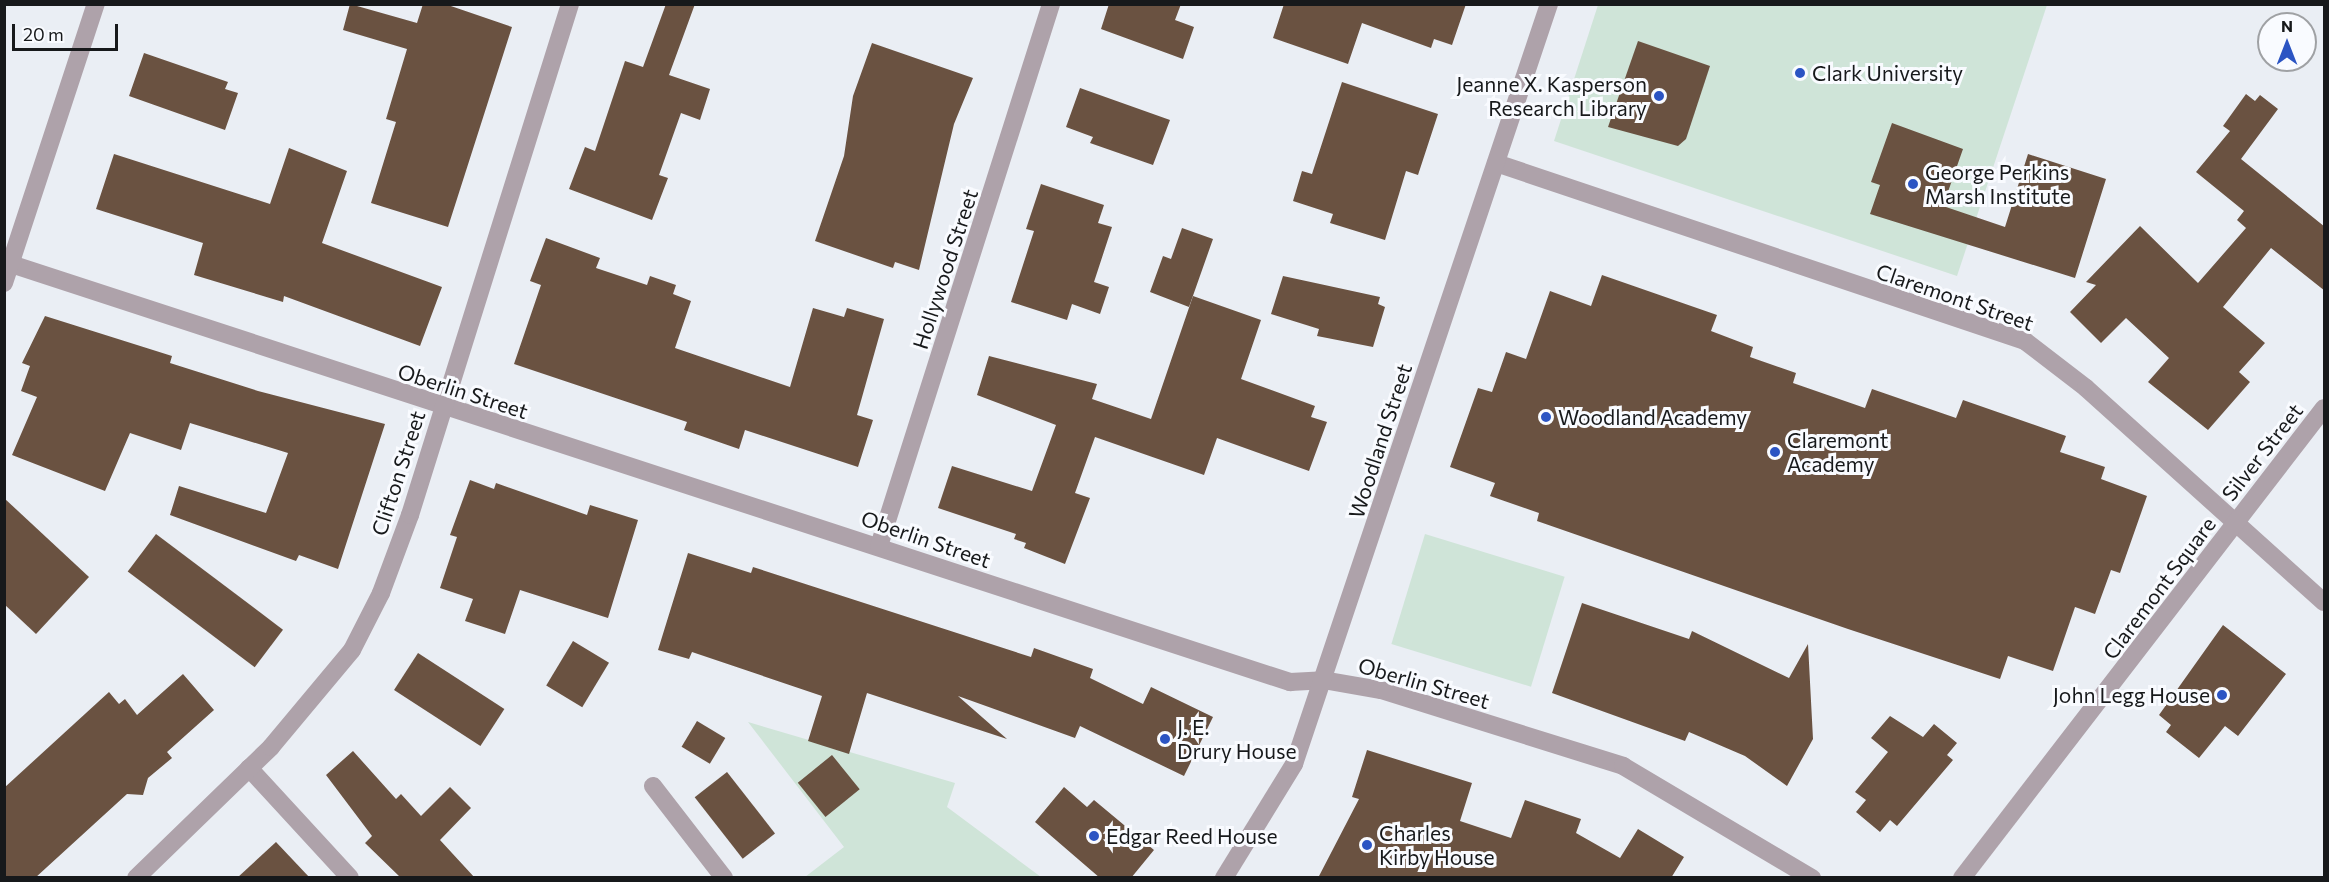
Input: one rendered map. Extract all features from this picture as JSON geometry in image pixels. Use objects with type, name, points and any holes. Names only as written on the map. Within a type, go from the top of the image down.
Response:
[{"type":"street","points":[[4,283],[96,4]]},
{"type":"street","name":"Clifton Street","points":[[136,878],[249,768],[352,650],[410,515],[570,4]]},
{"type":"street","name":"Hollywood Street","points":[[879,546],[1052,4]]},
{"type":"street","name":"Woodland Street","points":[[1224,878],[1294,764],[1549,4]]},
{"type":"street","name":"Claremont Street","points":[[1496,164],[2025,341],[2086,388],[2325,602]]},
{"type":"street","name":"Oberlin Street","points":[[11,264],[442,408],[879,546],[1280,679],[1323,680],[1381,690],[1623,766],[1812,878]]},
{"type":"street","name":"Silver Street","points":[[2236,524],[2325,408]]},
{"type":"street","name":"Claremont Square","points":[[1962,878],[2236,524]]},
{"type":"street","points":[[249,768],[350,878]]},
{"type":"street","points":[[653,786],[724,878]]},
{"type":"green space","name":"Clark University","points":[[1598,5],[2047,5],[1957,276],[1554,141]]},
{"type":"green space","points":[[1425,534],[1565,577],[1531,687],[1391,644]]},
{"type":"green space","points":[[748,722],[955,783],[947,807],[1041,877],[805,877],[844,847]]},
{"type":"building","points":[[350,4],[417,23],[423,4],[445,4],[512,27],[448,227],[371,203],[396,122],[386,119],[407,49],[343,30]]},
{"type":"building","points":[[666,4],[695,4],[669,75],[710,89],[700,120],[681,113],[659,175],[668,178],[652,220],[569,189],[585,147],[595,151],[625,61],[643,67]]},
{"type":"building","points":[[1109,4],[1181,4],[1175,20],[1194,27],[1183,59],[1101,29]]},
{"type":"building","points":[[1284,4],[1466,4],[1452,45],[1434,39],[1431,48],[1362,23],[1348,64],[1273,38]]},
{"type":"building","name":"Jeanne X. Kasperson Research Library","points":[[1638,41],[1710,66],[1686,139],[1678,146],[1608,127]]},
{"type":"building","points":[[872,43],[973,78],[954,124],[919,270],[895,262],[893,268],[815,241],[844,156],[853,96]]},
{"type":"building","points":[[144,53],[228,82],[225,89],[238,93],[225,130],[129,96]]},
{"type":"building","points":[[1342,82],[1438,114],[1418,175],[1406,171],[1385,240],[1330,223],[1333,214],[1293,201],[1302,171],[1312,174]]},
{"type":"building","points":[[1080,88],[1170,120],[1153,165],[1090,143],[1093,137],[1066,127]]},
{"type":"building","points":[[2246,94],[2255,101],[2260,95],[2278,109],[2241,159],[2325,227],[2325,291],[2271,248],[2223,307],[2265,343],[2239,372],[2250,382],[2208,430],[2148,382],[2169,358],[2126,318],[2101,343],[2070,312],[2096,285],[2086,282],[2140,226],[2198,283],[2246,228],[2237,220],[2244,211],[2196,172],[2230,131],[2223,126]]},
{"type":"building","points":[[1892,123],[1963,149],[1943,206],[2005,227],[2028,154],[2106,179],[2075,278],[1870,214],[1880,185],[1871,182]]},
{"type":"building","points":[[289,148],[347,171],[322,243],[442,287],[420,346],[284,296],[283,302],[194,275],[203,243],[96,209],[114,154],[270,204]]},
{"type":"building","points":[[1041,184],[1104,205],[1098,223],[1112,227],[1094,282],[1109,287],[1100,314],[1072,304],[1067,320],[1011,302],[1034,231],[1026,229]]},
{"type":"building","points":[[1182,228],[1213,239],[1189,307],[1150,292],[1163,256],[1171,259]]},
{"type":"building","points":[[546,238],[600,258],[596,268],[647,285],[650,276],[676,285],[673,294],[691,301],[675,348],[790,387],[813,308],[844,317],[847,308],[884,319],[857,415],[873,420],[858,467],[745,430],[739,449],[684,430],[687,422],[514,364],[541,285],[530,281]]},
{"type":"building","name":"Claremont Academy","points":[[1602,275],[1717,315],[1711,331],[1753,347],[1750,357],[1796,373],[1793,383],[1865,408],[1872,389],[1956,418],[1963,400],[2066,436],[2060,452],[2105,467],[2101,479],[2147,496],[2120,573],[2111,570],[2095,614],[2075,607],[2053,671],[2008,656],[2000,679],[1848,629],[1537,521],[1539,513],[1490,496],[1495,483],[1450,467],[1478,388],[1492,392],[1506,352],[1526,359],[1550,291],[1591,306]]},
{"type":"building","points":[[1283,276],[1380,297],[1378,304],[1385,307],[1373,347],[1317,336],[1319,329],[1271,314]]},
{"type":"building","points":[[1193,296],[1261,320],[1241,379],[1315,406],[1311,417],[1327,422],[1309,471],[1217,438],[1204,475],[1095,437],[1075,493],[1090,498],[1065,564],[1024,548],[1026,543],[1014,539],[1016,534],[938,508],[952,466],[1032,491],[1056,425],[977,395],[989,356],[1097,384],[1092,399],[1151,419]]},
{"type":"building","points":[[45,316],[172,356],[170,363],[258,391],[385,424],[338,569],[299,555],[296,561],[170,515],[179,486],[266,513],[288,453],[190,423],[181,450],[130,433],[105,491],[12,455],[37,397],[21,391],[30,366],[22,363]]},
{"type":"building","points":[[470,480],[494,489],[496,483],[587,515],[590,505],[638,520],[608,618],[520,590],[505,634],[465,621],[473,599],[440,588],[457,537],[450,535]]},
{"type":"building","points":[[4,498],[89,577],[36,634],[4,604]]},
{"type":"building","points":[[156,534],[283,630],[255,667],[128,572]]},
{"type":"building","points":[[688,553],[751,573],[753,567],[1031,657],[1034,648],[1093,669],[1090,678],[1143,704],[1151,687],[1213,717],[1184,776],[1080,726],[1075,738],[958,696],[1007,739],[867,693],[849,754],[808,741],[822,696],[692,652],[689,659],[658,650]]},
{"type":"building","points":[[1582,603],[1689,639],[1692,631],[1789,678],[1808,644],[1813,739],[1787,786],[1745,756],[1689,732],[1685,741],[1552,693]]},
{"type":"building","name":"John Legg House","points":[[2223,625],[2286,674],[2238,736],[2225,726],[2199,758],[2166,732],[2171,725],[2159,715]]},
{"type":"building","points":[[573,641],[609,663],[582,707],[546,686]]},
{"type":"building","points":[[418,653],[504,709],[480,746],[394,690]]},
{"type":"building","points":[[183,674],[214,710],[167,752],[172,758],[148,778],[143,795],[127,794],[35,878],[4,878],[4,788],[109,692],[119,704],[125,699],[137,715]]},
{"type":"building","points":[[1890,716],[1923,737],[1934,724],[1957,743],[1947,755],[1953,760],[1897,826],[1890,820],[1880,832],[1856,812],[1866,800],[1855,792],[1888,752],[1871,738]]},
{"type":"building","points":[[697,721],[725,738],[710,764],[682,747]]},
{"type":"building","points":[[1367,750],[1472,783],[1460,821],[1511,838],[1525,800],[1581,819],[1576,833],[1620,858],[1638,829],[1684,857],[1671,878],[1318,878],[1359,799],[1352,797]]},
{"type":"building","points":[[353,751],[396,799],[401,794],[421,816],[450,787],[471,808],[440,840],[475,878],[401,878],[365,843],[372,836],[326,775]]},
{"type":"building","points":[[832,755],[860,789],[825,817],[798,783]]},
{"type":"building","points":[[727,772],[775,833],[743,859],[695,797]]},
{"type":"building","name":"Edgar Reed House","points":[[1064,787],[1087,807],[1094,800],[1154,850],[1131,878],[1100,878],[1035,822]]},
{"type":"building","points":[[276,842],[310,878],[237,878]]},
{"type":"place","name":"Clark University","points":[[1800,73]]},
{"type":"place","name":"Jeanne X. Kasperson Research Library","points":[[1659,96]]},
{"type":"place","name":"George Perkins Marsh Institute","points":[[1913,184]]},
{"type":"place","name":"Woodland Academy","points":[[1546,417]]},
{"type":"place","name":"Claremont Academy","points":[[1775,452]]},
{"type":"place","name":"John Legg House","points":[[2222,695]]},
{"type":"place","name":"J. E. Drury House","points":[[1165,739]]},
{"type":"place","name":"Edgar Reed House","points":[[1094,836]]},
{"type":"place","name":"Charles Kirby House","points":[[1367,845]]}]
